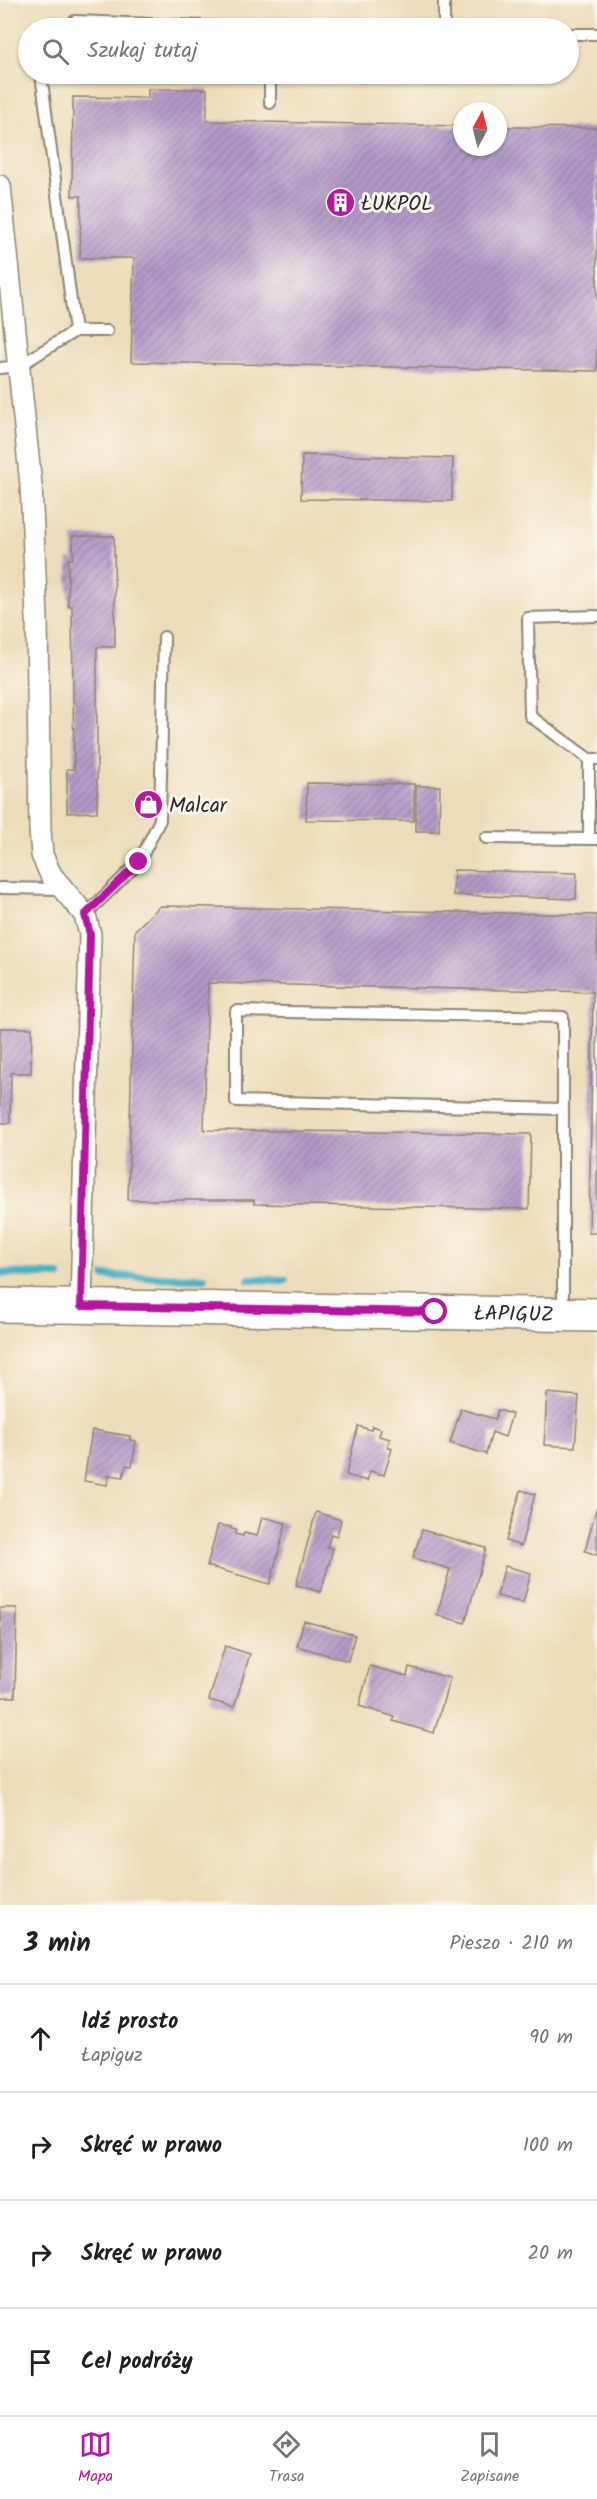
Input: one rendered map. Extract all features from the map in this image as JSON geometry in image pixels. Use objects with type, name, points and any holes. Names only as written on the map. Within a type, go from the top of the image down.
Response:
[{"type":"main road","name":"ŁAPIGUZ","points":[[0,1305],[597,1315]]},
{"type":"street","points":[[0,186],[10,367],[31,485],[37,608],[42,855],[51,875],[85,915],[90,934],[81,1306]]},
{"type":"lane","points":[[444,0],[444,18]]},
{"type":"lane","points":[[579,34],[597,34]]},
{"type":"lane","points":[[42,84],[75,331]]},
{"type":"lane","points":[[270,84],[270,104]]},
{"type":"lane","points":[[10,367],[75,331],[107,331]]},
{"type":"lane","points":[[486,838],[593,839],[593,759],[530,716],[528,618],[597,616]]},
{"type":"lane","points":[[85,915],[139,862],[160,820],[164,637]]},
{"type":"lane","points":[[0,888],[63,889]]},
{"type":"lane","points":[[563,1108],[236,1101],[236,1011],[563,1017],[563,1108],[563,1314]]},
{"type":"building","name":"ŁUKPOL","points":[[148,89],[207,89],[207,121],[453,126],[453,156],[507,156],[507,127],[597,128],[597,371],[131,362],[134,258],[80,258],[81,196],[72,196],[73,97],[148,98]]},
{"type":"building","points":[[302,455],[453,458],[452,501],[301,499]]},
{"type":"building","points":[[73,536],[114,536],[115,647],[97,647],[97,812],[67,813],[67,769],[74,769],[72,606],[68,606],[68,559],[73,559]]},
{"type":"building","points":[[307,783],[414,784],[414,821],[306,820]]},
{"type":"building","points":[[416,786],[440,786],[439,831],[416,831]]},
{"type":"building","points":[[454,870],[577,873],[576,899],[453,895]]},
{"type":"building","points":[[160,906],[597,915],[597,1233],[589,1233],[593,992],[208,983],[204,1130],[531,1134],[529,1209],[254,1204],[254,1200],[128,1200],[135,930]]},
{"type":"building","points":[[0,1028],[32,1028],[31,1073],[11,1073],[10,1123],[0,1123]]},
{"type":"building","points":[[547,1393],[579,1396],[575,1447],[544,1445]]},
{"type":"building","points":[[461,1409],[495,1419],[498,1410],[512,1414],[505,1437],[492,1432],[486,1454],[450,1443]]},
{"type":"building","points":[[358,1426],[371,1430],[372,1426],[381,1429],[379,1436],[390,1439],[387,1447],[392,1449],[384,1475],[370,1471],[367,1481],[346,1475]]},
{"type":"building","points":[[92,1430],[130,1436],[130,1440],[136,1441],[132,1466],[126,1465],[123,1477],[109,1475],[107,1485],[84,1481]]},
{"type":"building","points":[[521,1490],[535,1494],[521,1546],[506,1541]]},
{"type":"building","points":[[597,1509],[597,1555],[585,1551]]},
{"type":"building","points":[[316,1512],[341,1520],[337,1536],[331,1534],[327,1547],[333,1549],[321,1592],[296,1585]]},
{"type":"building","points":[[262,1517],[286,1523],[270,1584],[207,1566],[218,1525],[231,1527],[236,1530],[235,1534],[243,1536],[244,1533],[257,1536]]},
{"type":"building","points":[[422,1530],[486,1548],[465,1623],[437,1615],[450,1569],[413,1558]]},
{"type":"building","points":[[505,1566],[531,1573],[523,1603],[497,1596]]},
{"type":"building","points":[[0,1608],[17,1608],[15,1697],[0,1697]]},
{"type":"building","points":[[304,1621],[355,1635],[348,1661],[297,1646]]},
{"type":"building","points":[[225,1646],[250,1654],[234,1707],[209,1700]]},
{"type":"building","points":[[370,1666],[407,1676],[409,1667],[450,1678],[434,1733],[393,1721],[395,1717],[359,1706]]},
{"type":"waterway","points":[[0,1273],[59,1275]]},
{"type":"waterway","points":[[105,1276],[204,1278]]},
{"type":"waterway","points":[[249,1279],[285,1280]]},
{"type":"place","name":"ŁUKPOL","points":[[340,203]]},
{"type":"place","name":"Malcar","points":[[148,805]]},
{"type":"route","points":[[139,862],[85,915],[90,934],[81,1306],[435,1312]]}]
